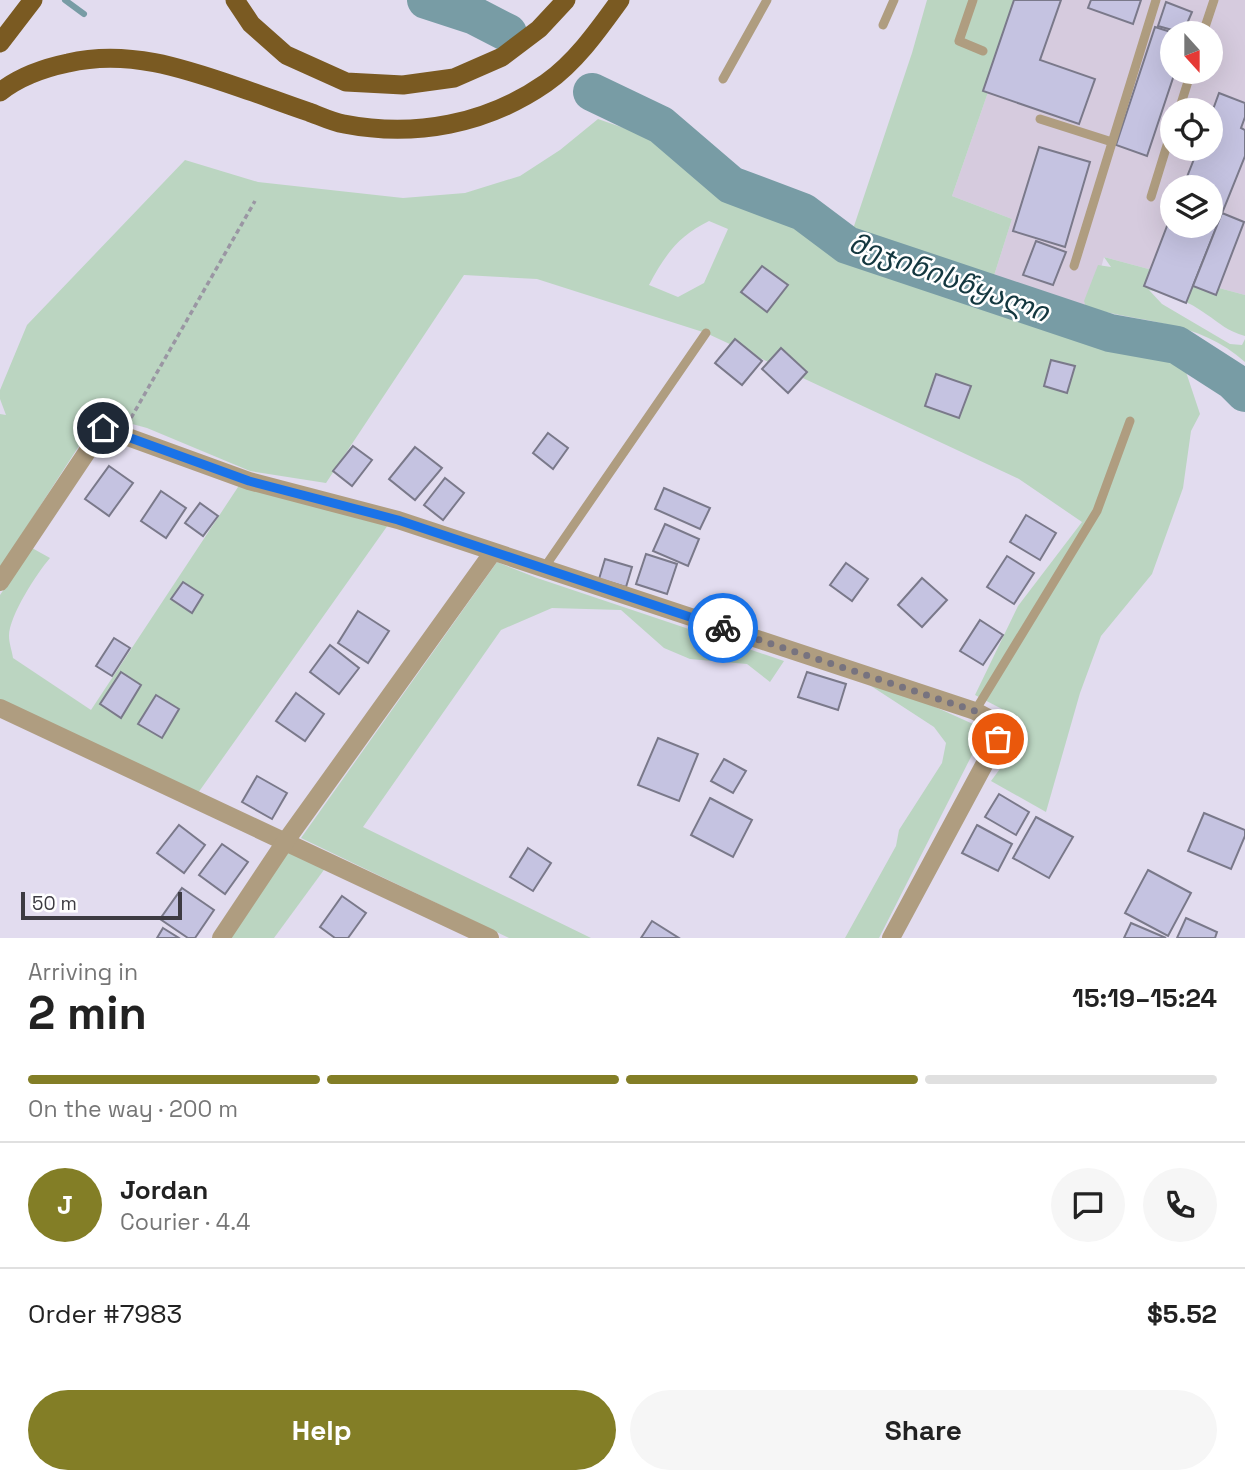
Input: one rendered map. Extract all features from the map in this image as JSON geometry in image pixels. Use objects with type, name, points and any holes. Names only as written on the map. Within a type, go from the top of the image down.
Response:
[{"type":"highway","points":[[0,43],[33,0]]},
{"type":"highway","points":[[235,0],[251,24],[286,55],[346,82],[404,85],[454,78],[502,57],[539,29],[566,0]]},
{"type":"highway","points":[[0,92],[46,67],[113,57],[153,61],[207,76],[343,124],[400,129],[457,124],[507,107],[548,81],[594,36],[620,0]]},
{"type":"street","points":[[0,582],[103,428],[249,481],[398,520],[975,711],[990,719],[998,739],[891,938]]},
{"type":"street","points":[[221,938],[285,842],[493,552]]},
{"type":"street","points":[[0,708],[490,938]]},
{"type":"lane","points":[[723,79],[767,0]]},
{"type":"lane","points":[[883,25],[894,0]]},
{"type":"lane","points":[[973,0],[959,41],[983,51]]},
{"type":"lane","points":[[1074,267],[1156,0]]},
{"type":"lane","points":[[1207,21],[1214,0]]},
{"type":"lane","points":[[1040,119],[1112,142]]},
{"type":"lane","points":[[1151,197],[1162,161]]},
{"type":"lane","points":[[544,568],[706,333]]},
{"type":"lane","points":[[975,711],[1097,511],[1130,421]]},
{"type":"path","points":[[103,428],[131,418],[255,201]]},
{"type":"shaded area","points":[[1020,0],[1245,0],[1245,295],[1104,257],[1089,311],[992,282],[1012,219],[952,196]]},
{"type":"green space","points":[[927,0],[1020,0],[952,196],[1012,219],[992,282],[941,273],[851,235]]},
{"type":"green space","points":[[598,119],[667,143],[725,198],[771,213],[816,242],[1084,335],[1181,357],[1200,414],[1191,431],[1183,488],[1152,574],[1101,636],[1080,693],[1046,812],[991,781],[1008,758],[1002,709],[975,695],[1018,606],[1082,522],[1019,479],[706,333],[537,279],[464,275],[326,483],[250,471],[147,428],[99,415],[0,568],[0,414],[6,415],[0,399],[0,390],[27,325],[185,160],[258,182],[403,198],[465,193],[520,176],[560,150]],"holes":[[[709,221],[728,229],[704,283],[678,297],[649,285],[667,256],[689,233]]]},
{"type":"green space","points":[[1104,257],[1245,295],[1245,336],[1186,302],[1149,290],[1162,304],[1230,344],[1242,345],[1245,339],[1245,362],[1227,348],[1189,330],[1086,307],[1084,301],[1098,265],[1111,267]]},
{"type":"green space","points":[[240,484],[388,525],[198,793],[0,700],[0,595],[32,548],[50,558],[31,584],[14,617],[9,636],[13,658],[91,710]]},
{"type":"green space","points":[[497,562],[784,661],[770,682],[747,664],[690,659],[664,648],[621,610],[552,608],[501,630],[363,827],[591,938],[509,938],[301,838]]},
{"type":"green space","points":[[868,684],[902,692],[973,724],[976,747],[879,938],[845,938],[896,846],[899,830],[942,763],[946,743],[934,727]]},
{"type":"green space","points":[[285,842],[329,863],[274,938],[221,938]]},
{"type":"building","points":[[1014,0],[1061,0],[1040,60],[1095,79],[1079,124],[983,91]]},
{"type":"building","points":[[1091,0],[1141,0],[1133,24],[1088,8]]},
{"type":"building","points":[[1166,2],[1192,12],[1188,21],[1160,21],[1158,26]]},
{"type":"building","points":[[1155,27],[1160,29],[1160,84],[1171,84],[1166,98],[1160,98],[1160,117],[1147,156],[1116,145]]},
{"type":"building","points":[[1219,93],[1245,103],[1245,117],[1241,128],[1245,130],[1245,156],[1223,211],[1223,175],[1188,175],[1193,161],[1223,161],[1223,98],[1217,98]]},
{"type":"building","points":[[1039,147],[1090,162],[1065,247],[1013,231]]},
{"type":"building","points":[[1223,213],[1244,222],[1216,295],[1193,286],[1212,238],[1223,238]]},
{"type":"building","points":[[1162,238],[1212,238],[1186,303],[1144,286]]},
{"type":"building","points":[[1036,241],[1066,252],[1053,285],[1023,275]]},
{"type":"building","points":[[762,266],[788,285],[767,312],[741,292]]},
{"type":"building","points":[[735,339],[762,361],[742,385],[715,363]]},
{"type":"building","points":[[781,348],[807,372],[788,393],[762,369]]},
{"type":"building","points":[[1051,360],[1075,366],[1067,393],[1044,386]]},
{"type":"building","points":[[936,374],[971,386],[959,418],[925,406]]},
{"type":"building","points":[[548,433],[568,448],[553,469],[533,453]]},
{"type":"building","points":[[353,446],[372,460],[352,486],[333,471]]},
{"type":"building","points":[[415,447],[442,468],[415,500],[389,479]]},
{"type":"building","points":[[109,466],[133,483],[109,516],[85,499]]},
{"type":"building","points":[[445,478],[464,493],[443,520],[424,505]]},
{"type":"building","points":[[664,488],[710,508],[700,529],[655,509]]},
{"type":"building","points":[[161,491],[186,508],[166,538],[141,521]]},
{"type":"building","points":[[200,503],[218,516],[203,536],[185,523]]},
{"type":"building","points":[[1026,515],[1056,533],[1040,560],[1010,542]]},
{"type":"building","points":[[665,524],[699,539],[688,566],[653,551]]},
{"type":"building","points":[[646,554],[677,564],[667,594],[636,584]]},
{"type":"building","points":[[1007,556],[1034,573],[1014,604],[987,587]]},
{"type":"building","points":[[605,559],[632,567],[626,587],[599,579]]},
{"type":"building","points":[[846,563],[868,579],[852,601],[830,585]]},
{"type":"building","points":[[922,578],[947,600],[922,627],[898,605]]},
{"type":"building","points":[[183,582],[203,595],[192,613],[171,599]]},
{"type":"building","points":[[358,611],[389,631],[368,663],[338,643]]},
{"type":"building","points":[[980,620],[1003,635],[983,665],[960,651]]},
{"type":"building","points":[[114,638],[130,648],[112,676],[96,666]]},
{"type":"building","points":[[330,645],[359,668],[339,694],[310,672]]},
{"type":"building","points":[[121,672],[141,685],[121,718],[100,704]]},
{"type":"building","points":[[807,672],[846,684],[838,710],[798,697]]},
{"type":"building","points":[[296,693],[324,714],[305,741],[276,721]]},
{"type":"building","points":[[156,695],[179,709],[162,738],[138,724]]},
{"type":"building","points":[[658,738],[698,754],[679,801],[638,785]]},
{"type":"building","points":[[724,759],[746,771],[733,793],[711,781]]},
{"type":"building","points":[[257,776],[287,793],[272,819],[242,802]]},
{"type":"building","points":[[999,794],[1029,812],[1016,835],[985,817]]},
{"type":"building","points":[[710,798],[752,820],[733,857],[691,835]]},
{"type":"building","points":[[1204,813],[1245,830],[1231,869],[1188,851]]},
{"type":"building","points":[[1036,817],[1073,837],[1049,878],[1013,858]]},
{"type":"building","points":[[179,825],[205,845],[184,873],[157,853]]},
{"type":"building","points":[[977,825],[1012,844],[998,871],[962,853]]},
{"type":"building","points":[[222,844],[248,862],[225,894],[199,875]]},
{"type":"building","points":[[528,848],[551,863],[533,891],[510,877]]},
{"type":"building","points":[[1148,870],[1191,893],[1168,936],[1125,913]]},
{"type":"building","points":[[182,888],[214,910],[195,938],[188,938],[160,919]]},
{"type":"building","points":[[342,896],[366,913],[348,938],[335,938],[320,927]]},
{"type":"building","points":[[1186,918],[1217,932],[1215,938],[1177,938]]},
{"type":"building","points":[[652,921],[679,938],[641,938]]},
{"type":"building","points":[[1131,923],[1166,938],[1124,938]]},
{"type":"building","points":[[163,928],[179,938],[157,938]]},
{"type":"waterway","points":[[65,0],[84,14]]},
{"type":"waterway","name":"მეჯინისწყალი","points":[[426,0],[475,16],[508,33]]},
{"type":"waterway","name":"მეჯინისწყალი","points":[[592,92],[661,125],[731,185],[803,212],[847,245],[1110,333],[1177,345],[1233,381],[1245,393]]},
{"type":"way so far","points":[[723,628],[975,711],[990,719],[998,739]]},
{"type":"route","points":[[103,428],[249,481],[398,520],[723,628]]}]
